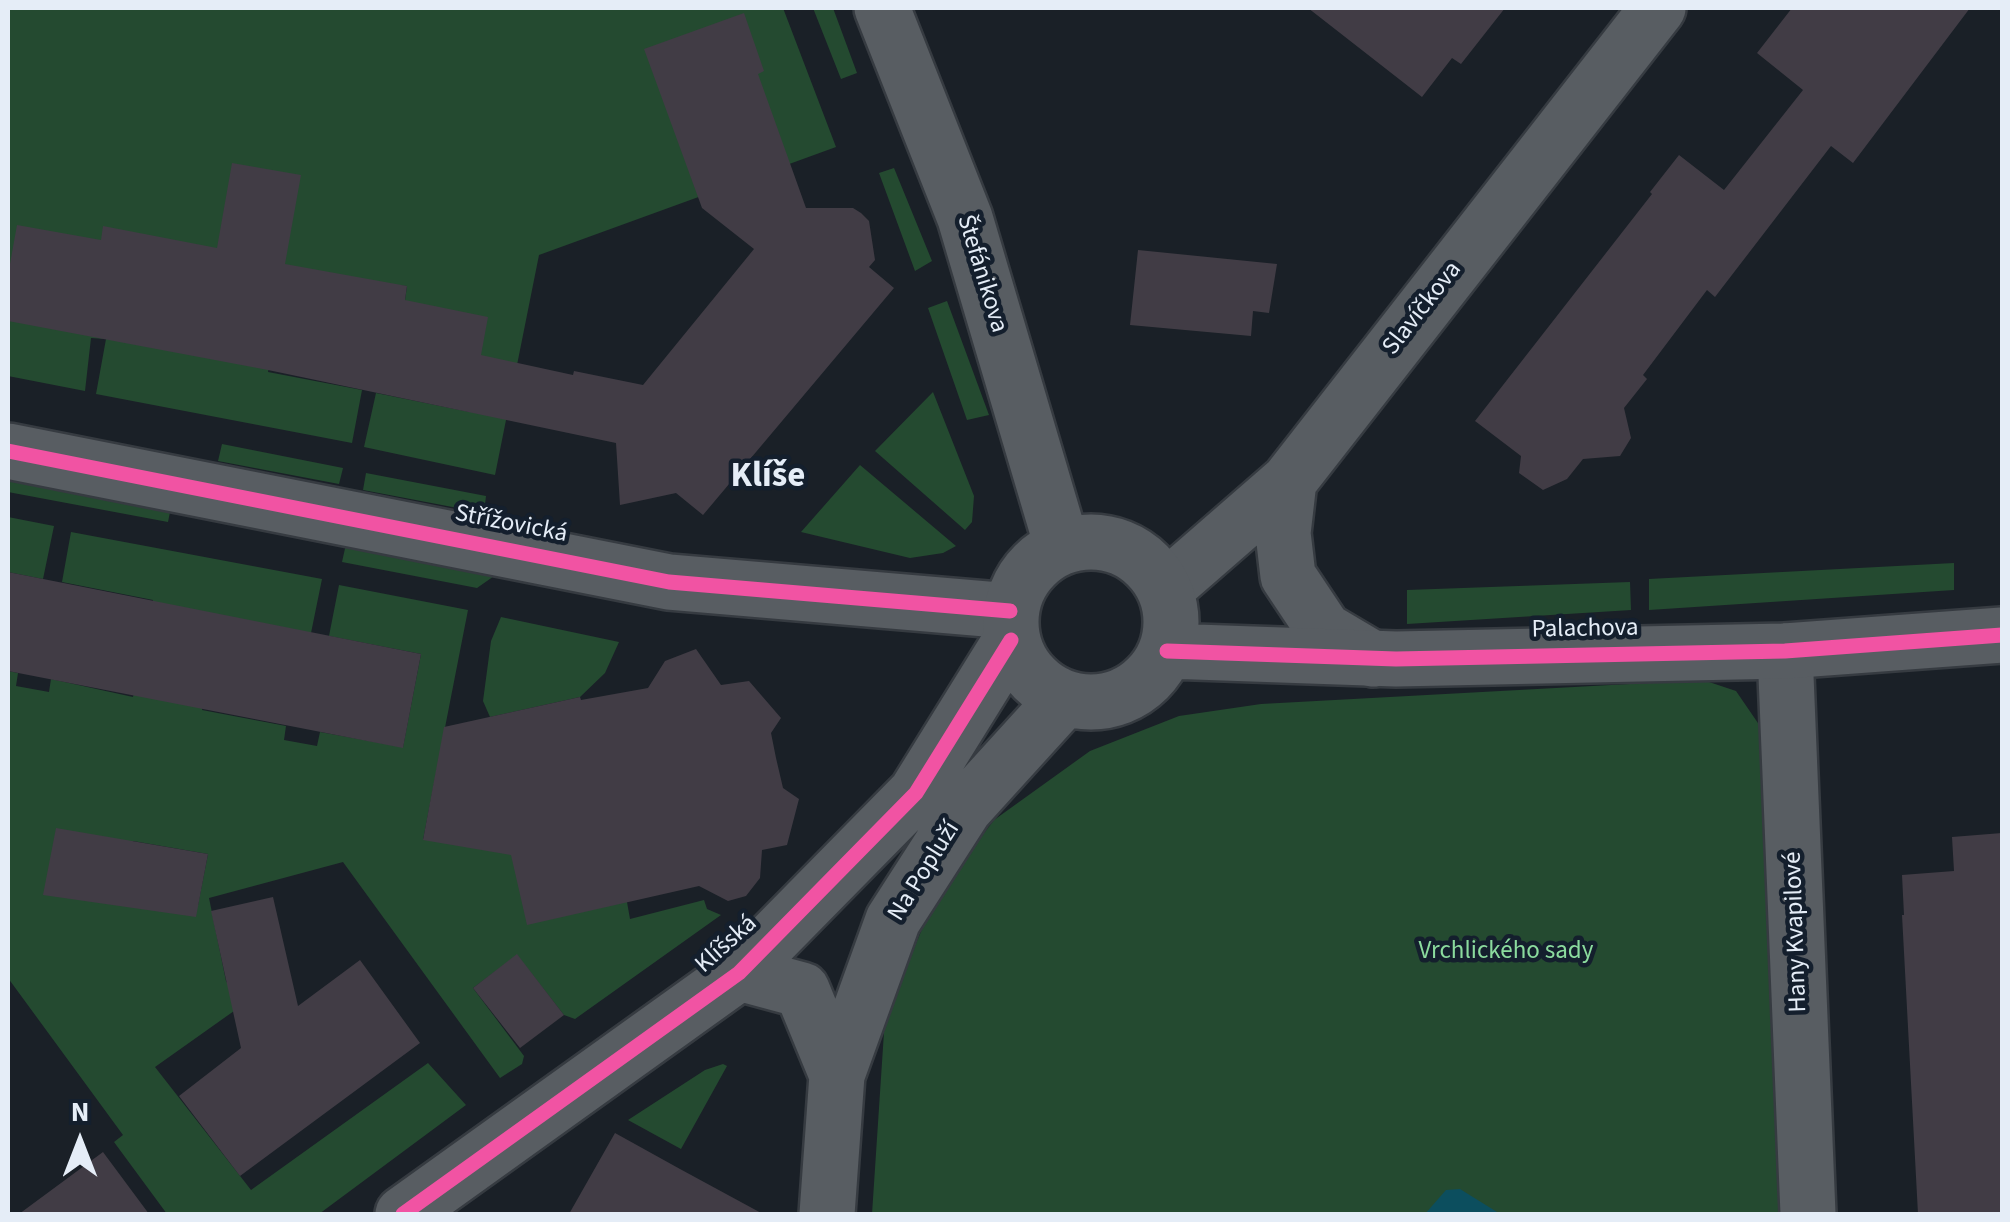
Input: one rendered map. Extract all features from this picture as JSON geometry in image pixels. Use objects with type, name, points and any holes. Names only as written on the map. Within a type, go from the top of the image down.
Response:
[{"type":"street","name":"Štefánikova","points":[[882,8],[966,218],[1062,546]]},
{"type":"street","name":"Slavíčkova","points":[[1165,589],[1289,481],[1658,8]]},
{"type":"street","name":"Střížovická","points":[[8,450],[669,582],[1011,626]]},
{"type":"street","points":[[1289,481],[1283,533],[1288,576],[1324,630],[1373,659]]},
{"type":"street","points":[[1095,540],[1138,556],[1165,589],[1173,620],[1167,650],[1146,682],[1117,699],[1088,704],[1064,699],[1030,677],[1011,626],[1027,571],[1062,546],[1095,540]]},
{"type":"street","name":"Klíšská","points":[[403,1214],[739,973],[916,794],[1011,626]]},
{"type":"street","name":"Palachova","points":[[1167,650],[1373,659],[1785,650],[2002,636]]},
{"type":"street","name":"Hany Kvapilové","points":[[1785,650],[1808,1214]]},
{"type":"street","name":"Na Popluží","points":[[827,1214],[837,1075],[893,920],[966,808],[1064,699]]},
{"type":"street","name":"Na Popluží","points":[[739,973],[802,990],[837,1075]]},
{"type":"green space","points":[[8,8],[783,8],[836,147],[539,255],[495,475],[364,447],[376,393],[470,412],[405,300],[407,286],[285,279],[268,372],[362,390],[352,443],[96,394],[106,339],[91,338],[85,391],[8,376]]},
{"type":"green space","points":[[813,8],[833,8],[857,73],[841,79]]},
{"type":"green space","points":[[894,168],[932,261],[915,271],[879,173]]},
{"type":"green space","points":[[947,301],[989,415],[967,420],[928,308]]},
{"type":"green space","points":[[933,392],[974,496],[972,522],[965,530],[875,451]]},
{"type":"green space","points":[[222,444],[343,468],[339,484],[218,461]]},
{"type":"green space","points":[[860,465],[956,546],[943,553],[910,558],[801,532]]},
{"type":"green space","points":[[366,473],[486,496],[484,513],[363,490]]},
{"type":"green space","points":[[8,474],[171,507],[168,522],[8,492]]},
{"type":"green space","points":[[8,517],[54,526],[43,579],[8,572]]},
{"type":"green space","points":[[71,532],[322,579],[311,633],[220,615],[202,710],[286,726],[284,740],[317,746],[320,732],[403,747],[421,654],[329,636],[339,585],[468,610],[423,840],[464,789],[627,902],[630,919],[704,900],[707,909],[721,915],[575,1019],[564,1015],[517,955],[473,988],[524,1056],[522,1064],[500,1078],[343,862],[209,898],[226,981],[241,1006],[155,1067],[251,1190],[428,1063],[466,1105],[319,1214],[167,1214],[114,1142],[123,1135],[8,978],[8,671],[18,673],[16,686],[49,692],[51,679],[133,697],[153,600],[62,582]],"holes":[[[133,841],[208,854],[198,905],[123,903]]]},
{"type":"green space","points":[[346,544],[497,574],[477,588],[342,562]]},
{"type":"green space","points":[[1954,563],[1954,590],[1649,610],[1649,579]]},
{"type":"green space","points":[[1630,582],[1631,610],[1407,624],[1407,590]]},
{"type":"green space","points":[[501,617],[619,642],[605,673],[580,697],[490,717],[483,701],[491,641]]},
{"type":"green space","name":"Vrchlického sady","points":[[1703,680],[1736,691],[1760,726],[1782,1214],[872,1214],[885,1017],[936,896],[994,820],[1090,751],[1179,716],[1261,704]]},
{"type":"green space","points":[[727,1066],[681,1149],[628,1120],[705,1070]]},
{"type":"water","points":[[1460,1189],[1497,1212],[1425,1214],[1446,1190]]},
{"type":"building","points":[[1308,8],[1505,8],[1461,64],[1452,58],[1422,97]]},
{"type":"building","points":[[1792,8],[1970,8],[1853,163],[1831,146],[1715,297],[1707,290],[1643,375],[1647,379],[1624,408],[1631,438],[1620,456],[1583,459],[1567,479],[1543,490],[1519,473],[1521,456],[1475,421],[1679,155],[1724,190],[1803,90],[1757,53]]},
{"type":"building","points":[[744,13],[764,71],[758,74],[806,208],[853,208],[861,213],[869,221],[875,260],[869,267],[894,288],[703,515],[676,493],[620,505],[616,443],[268,370],[8,321],[8,275],[17,225],[101,240],[103,226],[217,248],[232,163],[301,175],[285,264],[407,286],[405,300],[488,317],[481,355],[643,385],[754,249],[702,208],[644,49]]},
{"type":"building","points":[[1138,250],[1277,264],[1269,313],[1253,311],[1251,336],[1130,325]]},
{"type":"building","points":[[8,572],[421,654],[403,748],[8,671]]},
{"type":"building","points":[[696,649],[721,685],[749,681],[781,718],[771,733],[776,758],[783,788],[799,799],[787,845],[762,850],[760,878],[746,896],[728,901],[699,886],[527,925],[511,855],[423,840],[444,727],[580,697],[581,700],[648,688],[665,661]]},
{"type":"building","points":[[56,828],[208,854],[196,917],[43,895]]},
{"type":"building","points":[[2002,833],[2002,1214],[1918,1214],[1902,875],[1954,871],[1952,837]]},
{"type":"building","points":[[273,897],[298,1006],[360,960],[420,1043],[240,1176],[179,1096],[241,1048],[211,911]]},
{"type":"building","points":[[517,954],[564,1015],[520,1048],[473,988]]},
{"type":"building","points":[[615,1133],[680,1169],[763,1214],[569,1214]]},
{"type":"building","points":[[103,1152],[149,1214],[19,1214]]},
{"type":"cycle path","points":[[8,451],[669,582],[1010,611]]},
{"type":"cycle path","points":[[1167,651],[1396,659],[1785,651],[2002,635]]},
{"type":"cycle path","points":[[403,1214],[739,973],[916,793],[1011,640]]},
{"type":"district","name":"Klíše","points":[[768,478]]}]
